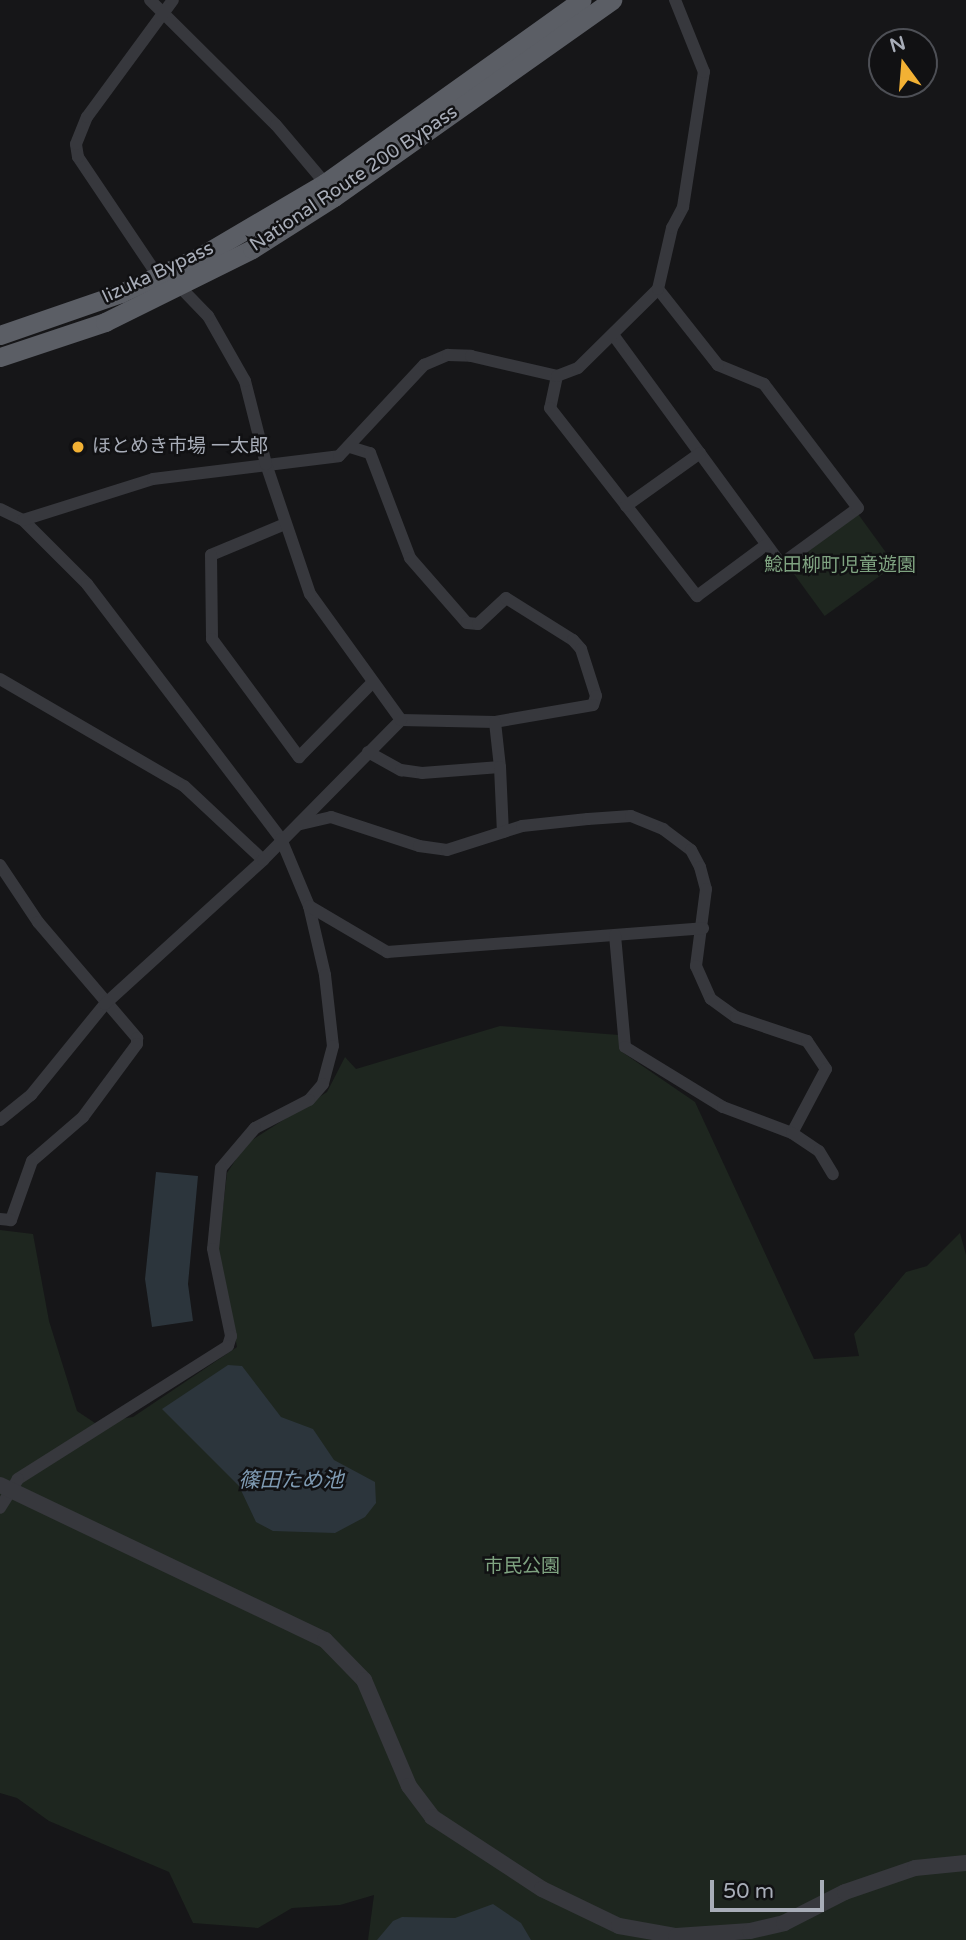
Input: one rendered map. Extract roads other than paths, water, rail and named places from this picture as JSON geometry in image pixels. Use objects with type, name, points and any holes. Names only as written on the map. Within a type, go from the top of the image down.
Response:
[{"type":"highway","name":"Iizuka Bypass","points":[[0,335],[155,277],[201,256],[325,183],[582,0]]},
{"type":"highway","name":"National Route 200 Bypass","points":[[0,357],[105,322],[183,286],[334,197],[612,0]]},
{"type":"street","points":[[150,0],[276,125],[325,183]]},
{"type":"street","points":[[173,0],[87,117],[76,144],[78,157],[155,277],[183,286],[208,316],[245,381],[266,464],[310,594],[401,720]]},
{"type":"street","points":[[23,520],[153,479],[266,464],[327,460],[350,447],[424,365],[448,355],[471,356],[557,376],[579,368],[657,289],[671,228],[683,207],[704,72],[675,0]]},
{"type":"street","points":[[614,335],[781,564],[858,508],[764,384],[718,365],[657,289]]},
{"type":"street","points":[[557,376],[550,408],[697,596],[766,545]]},
{"type":"street","points":[[0,1120],[31,1095],[104,1004],[263,860],[401,720],[495,722],[596,702],[581,649],[506,598],[478,624],[467,623],[410,558],[370,453],[350,447]]},
{"type":"street","points":[[626,506],[700,453]]},
{"type":"street","points":[[0,509],[23,520],[88,584],[281,839],[309,906],[332,1020],[331,1063],[323,1083],[309,1100],[255,1128],[221,1168],[213,1249],[230,1336],[228,1346],[18,1479],[6,1488],[0,1508]]},
{"type":"street","points":[[285,524],[211,555],[212,639],[299,757],[373,682]]},
{"type":"street","points":[[0,680],[184,786],[263,860]]},
{"type":"street","points":[[495,722],[503,832]]},
{"type":"street","points":[[368,752],[401,770],[422,774],[500,767]]},
{"type":"street","points":[[292,829],[313,818],[331,817],[419,846],[447,850],[522,826],[631,816],[663,829],[691,850],[700,867],[706,889],[703,929],[696,966],[711,999],[736,1017],[807,1041],[826,1069],[792,1133]]},
{"type":"street","points":[[0,865],[38,922],[104,1004],[137,1038],[137,1044],[83,1116],[32,1161],[11,1220],[0,1219]]},
{"type":"street","points":[[309,906],[387,952],[703,929]]},
{"type":"street","points":[[615,936],[625,1047],[723,1107],[792,1133],[819,1151],[833,1174]]},
{"type":"street","points":[[6,1488],[333,1646],[363,1680],[409,1786],[432,1817],[530,1882],[619,1926],[676,1936],[750,1931],[784,1923],[845,1892],[915,1868],[966,1863]]},
{"type":"water","points":[[156,1172],[198,1176],[188,1284],[193,1321],[152,1327],[145,1279]]},
{"type":"water","name":"篠田ため池","points":[[228,1365],[242,1366],[281,1417],[313,1429],[334,1460],[375,1482],[376,1503],[365,1517],[335,1533],[273,1531],[256,1522],[239,1486],[162,1409]]},
{"type":"water","points":[[493,1904],[521,1923],[531,1940],[377,1940],[393,1921],[402,1917],[455,1918]]},
{"type":"place","name":"ほとめき市場 一太郎","points":[[78,447]]},
{"type":"park label","name":"鯰田柳町児童遊園","points":[[840,566]]},
{"type":"park label","name":"市民公園","points":[[522,1567]]}]
